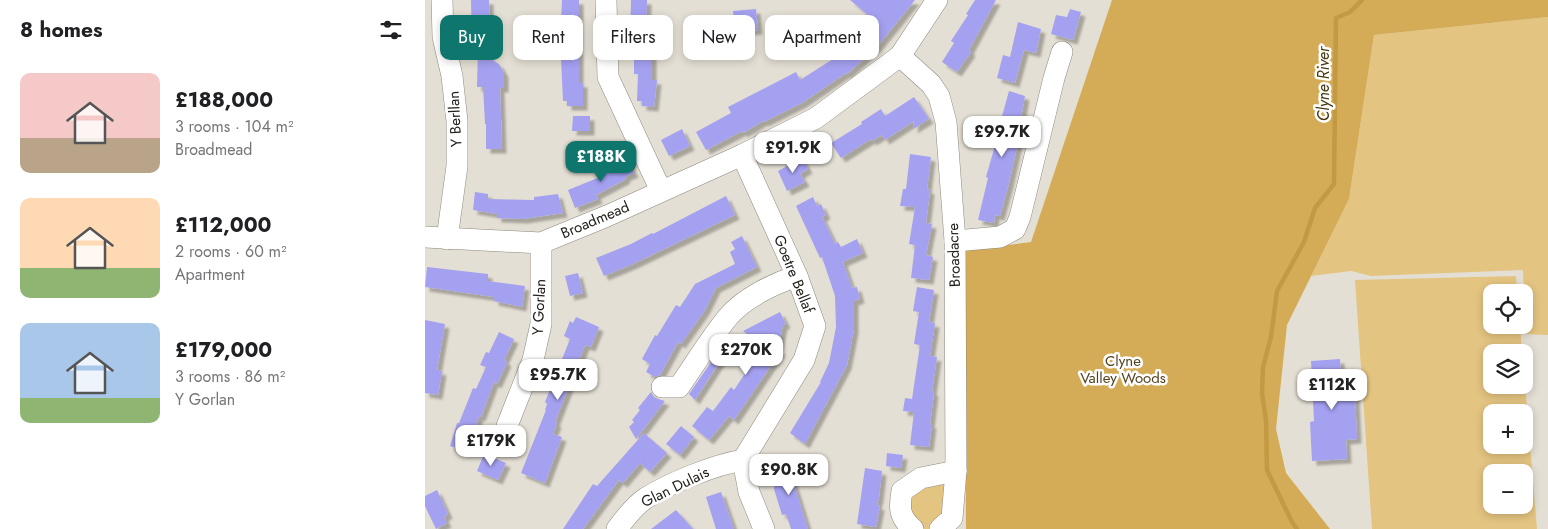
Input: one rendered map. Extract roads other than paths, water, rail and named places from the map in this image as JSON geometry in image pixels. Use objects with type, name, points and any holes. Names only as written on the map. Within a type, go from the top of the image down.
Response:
[{"type":"street","name":"Y Berllan","points":[[442,0],[443,37],[452,76],[457,121],[457,166],[447,239]]},
{"type":"street","points":[[606,0],[608,77],[661,191]]},
{"type":"street","name":"Broadmead","points":[[425,237],[541,243],[742,155],[816,118],[900,56],[937,0]]},
{"type":"street","points":[[955,240],[1000,237],[1015,229],[1020,217],[1046,76],[1062,52]]},
{"type":"street","name":"Broadacre","points":[[900,56],[931,84],[939,96],[946,122],[955,240],[956,471],[952,518],[940,529]]},
{"type":"street","name":"Goetre Bellaf","points":[[742,155],[797,276],[815,326],[804,360],[743,460]]},
{"type":"street","name":"Y Gorlan","points":[[508,427],[533,360],[541,324],[541,243]]},
{"type":"street","points":[[662,388],[679,388],[729,316],[748,300],[780,282],[797,276]]},
{"type":"street","points":[[743,460],[749,492],[764,529]]},
{"type":"street","name":"Glan Dulais","points":[[617,529],[629,513],[645,498],[699,473],[726,463],[743,460]]},
{"type":"street","points":[[913,529],[906,523],[899,507],[902,490],[921,478],[956,471]]},
{"type":"waterway","name":"Clyne River","points":[[1297,529],[1267,470],[1266,420],[1262,393],[1263,367],[1271,337],[1277,291],[1304,242],[1315,208],[1334,184],[1336,18],[1350,12],[1362,0]]},
{"type":"park label","name":"Clyne Valley Woods","points":[[1123,370]]}]
